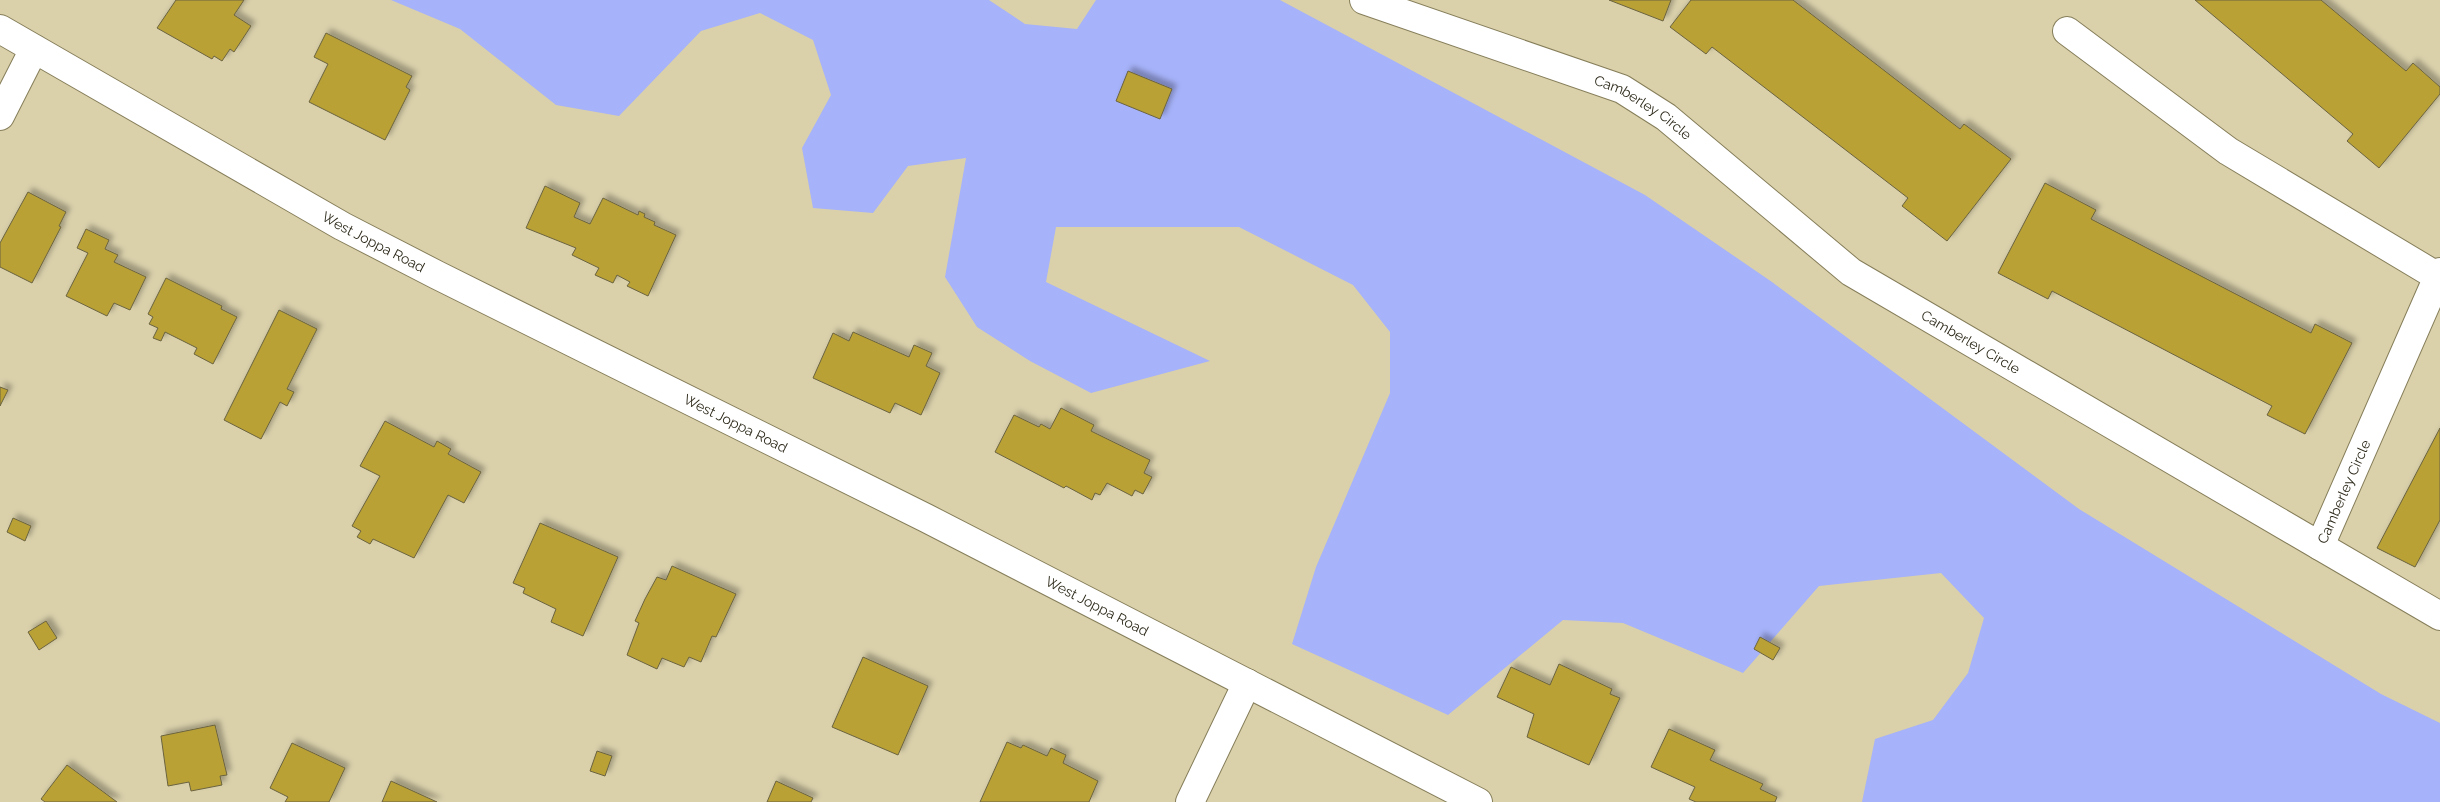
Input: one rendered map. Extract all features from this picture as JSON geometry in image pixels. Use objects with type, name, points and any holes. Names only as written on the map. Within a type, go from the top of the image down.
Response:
[{"type":"street","name":"Camberley Circle","points":[[1364,0],[1622,89],[1666,117],[1852,272],[2320,546],[2439,276]]},
{"type":"street","name":"West Joppa Road","points":[[0,29],[342,226],[926,518],[1478,802]]},
{"type":"street","points":[[2067,31],[2228,151],[2439,276]]},
{"type":"street","points":[[0,116],[34,49]]},
{"type":"street","points":[[2320,546],[2440,616]]},
{"type":"street","points":[[1190,802],[1247,683]]},
{"type":"shaded area","points":[[391,0],[989,0],[1025,24],[1077,29],[1096,0],[1280,0],[1645,195],[1772,282],[2079,509],[2381,694],[2440,723],[2440,802],[1862,802],[1875,739],[1933,720],[1968,673],[1984,618],[1941,573],[1819,586],[1743,673],[1623,623],[1563,620],[1448,715],[1292,644],[1316,567],[1390,393],[1390,332],[1353,285],[1239,227],[1056,227],[1046,282],[1210,361],[1091,393],[1030,361],[977,327],[945,277],[966,158],[908,166],[873,213],[813,208],[802,148],[831,95],[813,40],[760,13],[701,31],[619,116],[556,105],[460,29]]},
{"type":"building","points":[[176,0],[244,0],[234,15],[251,26],[234,52],[230,49],[222,61],[214,56],[212,59],[157,28]]},
{"type":"building","points":[[1609,0],[1671,0],[1663,21]]},
{"type":"building","points":[[1691,0],[1793,0],[1960,129],[1964,124],[2011,159],[1947,241],[1902,206],[1908,198],[1712,47],[1706,54],[1670,27]]},
{"type":"building","points":[[2195,0],[2321,0],[2406,71],[2413,63],[2440,87],[2440,94],[2379,168],[2347,141],[2353,134]]},
{"type":"building","points":[[326,33],[412,76],[406,87],[410,90],[385,140],[309,102],[328,64],[314,57]]},
{"type":"building","points":[[1128,71],[1172,89],[1160,119],[1116,101]]},
{"type":"building","points":[[2045,183],[2096,210],[2091,219],[2311,333],[2315,324],[2352,343],[2305,434],[2267,415],[2272,406],[2052,291],[2048,299],[1998,273]]},
{"type":"building","points":[[545,186],[580,203],[574,217],[590,224],[603,198],[638,215],[639,211],[645,214],[644,217],[655,222],[654,225],[676,235],[648,296],[627,286],[630,282],[617,275],[613,283],[595,275],[599,268],[572,255],[576,248],[526,228]]},
{"type":"building","points":[[28,192],[66,212],[59,226],[61,227],[32,283],[0,267],[0,243]]},
{"type":"building","points":[[86,229],[109,240],[105,249],[118,255],[114,262],[146,277],[130,310],[114,303],[107,316],[66,296],[88,253],[77,248]]},
{"type":"building","points":[[166,278],[222,306],[221,309],[237,317],[213,364],[194,354],[197,348],[165,332],[161,341],[153,338],[158,328],[149,324],[153,317],[148,314]]},
{"type":"building","points":[[279,310],[317,329],[287,389],[294,392],[287,406],[280,402],[261,439],[224,420]]},
{"type":"building","points":[[853,332],[909,357],[914,345],[932,353],[926,366],[940,373],[921,415],[895,403],[890,413],[813,378],[833,333],[849,341]]},
{"type":"building","points":[[0,387],[8,390],[0,406]]},
{"type":"building","points":[[1061,408],[1094,425],[1091,431],[1150,460],[1144,473],[1152,477],[1143,494],[1135,490],[1132,496],[1107,483],[1100,495],[1095,493],[1092,500],[1066,486],[1064,488],[995,452],[1014,415],[1039,427],[1041,424],[1050,429]]},
{"type":"building","points":[[385,421],[434,447],[437,441],[451,449],[448,454],[481,472],[464,503],[448,495],[414,558],[373,539],[370,544],[357,537],[361,531],[352,526],[380,476],[360,466]]},
{"type":"building","points":[[2440,428],[2440,520],[2415,567],[2377,548]]},
{"type":"building","points":[[13,518],[31,526],[25,541],[7,532]]},
{"type":"building","points":[[540,523],[618,557],[583,636],[551,622],[556,609],[523,593],[525,588],[513,583]]},
{"type":"building","points":[[672,566],[736,594],[716,637],[712,636],[701,662],[689,657],[684,667],[662,658],[657,669],[627,655],[639,623],[635,621],[645,599],[657,577],[666,580]]},
{"type":"building","points":[[46,621],[57,638],[39,650],[28,632]]},
{"type":"building","points":[[1760,637],[1780,648],[1773,660],[1754,649]]},
{"type":"building","points":[[863,657],[928,686],[898,755],[832,727]]},
{"type":"building","points":[[1559,664],[1612,689],[1610,694],[1620,698],[1589,765],[1527,737],[1534,714],[1497,697],[1511,667],[1550,685]]},
{"type":"building","points":[[215,725],[227,775],[220,776],[222,785],[191,791],[189,782],[168,786],[161,736]]},
{"type":"building","points":[[1669,729],[1715,750],[1710,760],[1763,784],[1760,789],[1777,797],[1775,802],[1696,802],[1689,799],[1695,787],[1651,767]]},
{"type":"building","points":[[1007,742],[1021,748],[1023,745],[1047,756],[1051,748],[1066,755],[1063,763],[1098,781],[1089,802],[980,802]]},
{"type":"building","points":[[292,743],[345,768],[329,802],[285,802],[288,797],[270,788]]},
{"type":"building","points":[[597,751],[612,756],[605,776],[590,771]]},
{"type":"building","points":[[67,765],[117,802],[45,802],[41,799]]},
{"type":"building","points":[[391,781],[437,802],[382,802]]},
{"type":"building","points":[[776,781],[813,798],[811,802],[767,802]]}]
